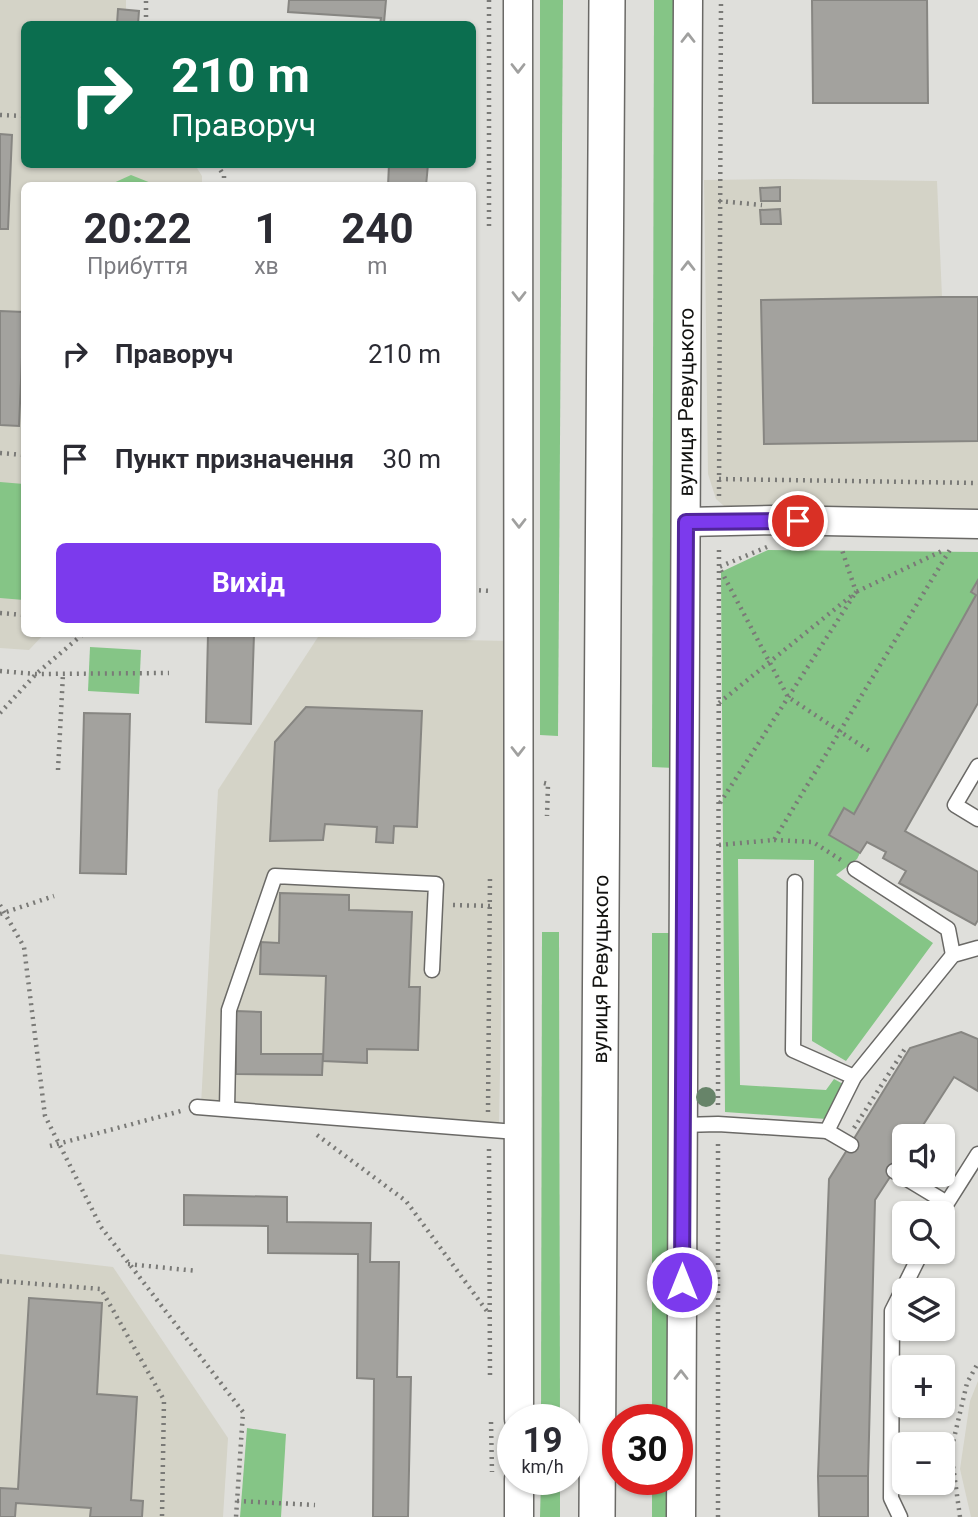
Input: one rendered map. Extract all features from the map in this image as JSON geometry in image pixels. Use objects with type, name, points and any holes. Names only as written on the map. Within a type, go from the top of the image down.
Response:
[{"type":"street","points":[[518,0],[519,1404]]},
{"type":"street","name":"вулиця Ревуцького","points":[[597,1517],[607,0]]},
{"type":"street","name":"вулиця Ревуцького","points":[[681,1517],[688,0]]},
{"type":"street","points":[[686,522],[719,520],[978,524]]},
{"type":"street","points":[[519,1495],[519,1517]]},
{"type":"lane","points":[[978,766],[955,805],[978,819]]},
{"type":"lane","points":[[855,869],[948,929],[953,955]]},
{"type":"lane","points":[[227,1110],[229,1010],[275,876],[436,884],[432,970]]},
{"type":"lane","points":[[795,882],[793,1050],[854,1077]]},
{"type":"lane","points":[[827,1131],[854,1077],[953,955],[978,948]]},
{"type":"lane","points":[[197,1107],[517,1132]]},
{"type":"lane","points":[[682,1125],[718,1124],[827,1131],[851,1145]]},
{"type":"lane","points":[[948,1201],[978,1154]]},
{"type":"lane","points":[[916,1187],[935,1201]]},
{"type":"lane","points":[[900,1517],[891,1498],[892,1311],[916,1264]]},
{"type":"path","points":[[146,0],[146,21]]},
{"type":"path","points":[[718,1517],[719,201],[722,0]]},
{"type":"path","points":[[0,115],[21,116]]},
{"type":"path","points":[[719,201],[762,205]]},
{"type":"path","points":[[0,453],[21,455]]},
{"type":"path","points":[[719,479],[978,483]]},
{"type":"path","points":[[841,547],[856,592]]},
{"type":"path","points":[[719,703],[856,592],[951,547],[774,840]]},
{"type":"path","points":[[719,567],[788,697],[871,752]]},
{"type":"path","points":[[476,590],[491,591]]},
{"type":"path","points":[[719,805],[856,592]]},
{"type":"path","points":[[0,613],[21,615]]},
{"type":"path","points":[[0,713],[36,674],[79,637]]},
{"type":"path","points":[[0,671],[36,674],[169,673]]},
{"type":"path","points":[[58,770],[64,674]]},
{"type":"path","points":[[719,845],[774,840],[813,842],[855,869]]},
{"type":"path","points":[[2,913],[54,896]]},
{"type":"path","points":[[0,905],[2,913],[24,947],[45,1116],[101,1227],[243,1412],[236,1517]]},
{"type":"path","points":[[50,1146],[197,1107]]},
{"type":"path","points":[[288,1114],[406,1201],[489,1314]]},
{"type":"path","points":[[128,1264],[197,1272]]},
{"type":"path","points":[[0,1281],[102,1289],[164,1400],[162,1517]]},
{"type":"path","points":[[960,1517],[951,1451],[967,1383],[978,1363]]},
{"type":"path","points":[[237,1501],[315,1505]]},
{"type":"shaded area","points":[[0,0],[126,0],[126,21],[21,21],[21,168],[197,168],[202,182],[21,182],[21,637],[41,637],[29,650],[0,648]]},
{"type":"shaded area","points":[[704,180],[937,181],[942,297],[978,297],[978,524],[730,511],[716,499],[708,474]]},
{"type":"shaded area","points":[[318,637],[508,641],[499,1125],[201,1105],[218,790]]},
{"type":"shaded area","points":[[0,1254],[113,1267],[228,1438],[223,1517],[0,1517]]},
{"type":"shaded area","points":[[978,1381],[978,1517],[971,1517],[960,1469],[970,1401]]},
{"type":"green space","points":[[540,0],[563,0],[558,736],[540,735]]},
{"type":"green space","points":[[654,0],[674,0],[674,768],[652,767]]},
{"type":"green space","points":[[131,175],[148,182],[116,182]]},
{"type":"green space","points":[[0,482],[21,484],[21,600],[0,598]]},
{"type":"green space","points":[[768,550],[978,552],[978,580],[971,592],[976,595],[854,814],[844,809],[829,835],[860,853],[857,859],[836,875],[933,943],[846,1061],[812,1041],[814,860],[738,859],[740,1085],[826,1090],[834,1079],[843,1084],[826,1119],[725,1112],[721,572]]},
{"type":"green space","points":[[90,647],[141,650],[139,694],[88,691]]},
{"type":"green space","points":[[542,932],[559,932],[560,1404],[541,1404]]},
{"type":"green space","points":[[652,933],[673,933],[672,1404],[652,1404]]},
{"type":"green space","points":[[247,1428],[286,1434],[281,1517],[240,1517]]},
{"type":"green space","points":[[541,1495],[560,1495],[560,1517],[540,1517]]},
{"type":"green space","points":[[652,1495],[672,1495],[671,1517],[652,1517]]},
{"type":"building","points":[[289,0],[386,0],[384,21],[380,21],[381,18],[288,12]]},
{"type":"building","points":[[812,0],[927,0],[928,103],[813,103]]},
{"type":"building","points":[[118,9],[139,11],[138,21],[117,21]]},
{"type":"building","points":[[0,134],[12,135],[8,229],[0,229]]},
{"type":"building","points":[[389,168],[428,168],[426,182],[388,182]]},
{"type":"building","points":[[780,187],[780,201],[761,201],[760,188]]},
{"type":"building","points":[[780,209],[781,224],[761,224],[760,210]]},
{"type":"building","points":[[978,297],[978,441],[764,444],[761,300]]},
{"type":"building","points":[[0,311],[21,312],[19,426],[0,425]]},
{"type":"building","points":[[978,580],[978,703],[905,831],[978,872],[978,920],[975,925],[899,883],[906,871],[883,858],[886,852],[867,842],[860,853],[829,835],[844,808],[854,814],[976,595],[971,592]]},
{"type":"building","points":[[208,637],[254,637],[251,724],[206,722]]},
{"type":"building","points":[[306,707],[422,711],[417,827],[394,826],[393,843],[376,842],[377,827],[325,824],[323,840],[270,841],[275,742]]},
{"type":"building","points":[[84,713],[130,714],[126,874],[80,873]]},
{"type":"building","points":[[280,893],[349,895],[349,910],[412,912],[409,987],[420,987],[418,1050],[367,1049],[367,1063],[323,1061],[326,976],[260,974],[261,942],[279,943]]},
{"type":"building","points":[[236,1011],[261,1012],[261,1054],[323,1054],[322,1075],[236,1074]]},
{"type":"building","points":[[961,1032],[978,1039],[978,1091],[954,1077],[924,1124],[892,1124],[892,1174],[875,1200],[868,1476],[818,1476],[829,1179],[910,1048]]},
{"type":"building","points":[[184,1195],[287,1197],[287,1222],[371,1223],[370,1262],[399,1262],[397,1377],[411,1377],[408,1517],[373,1517],[374,1379],[357,1378],[358,1254],[268,1253],[268,1226],[184,1225]]},
{"type":"building","points":[[29,1298],[102,1303],[97,1394],[137,1397],[131,1500],[143,1501],[142,1517],[90,1517],[91,1508],[16,1503],[15,1517],[0,1517],[0,1488],[18,1489]]},
{"type":"building","points":[[818,1476],[868,1476],[868,1517],[819,1517]]},
{"type":"route","points":[[682,1282],[686,522],[798,521]]}]
